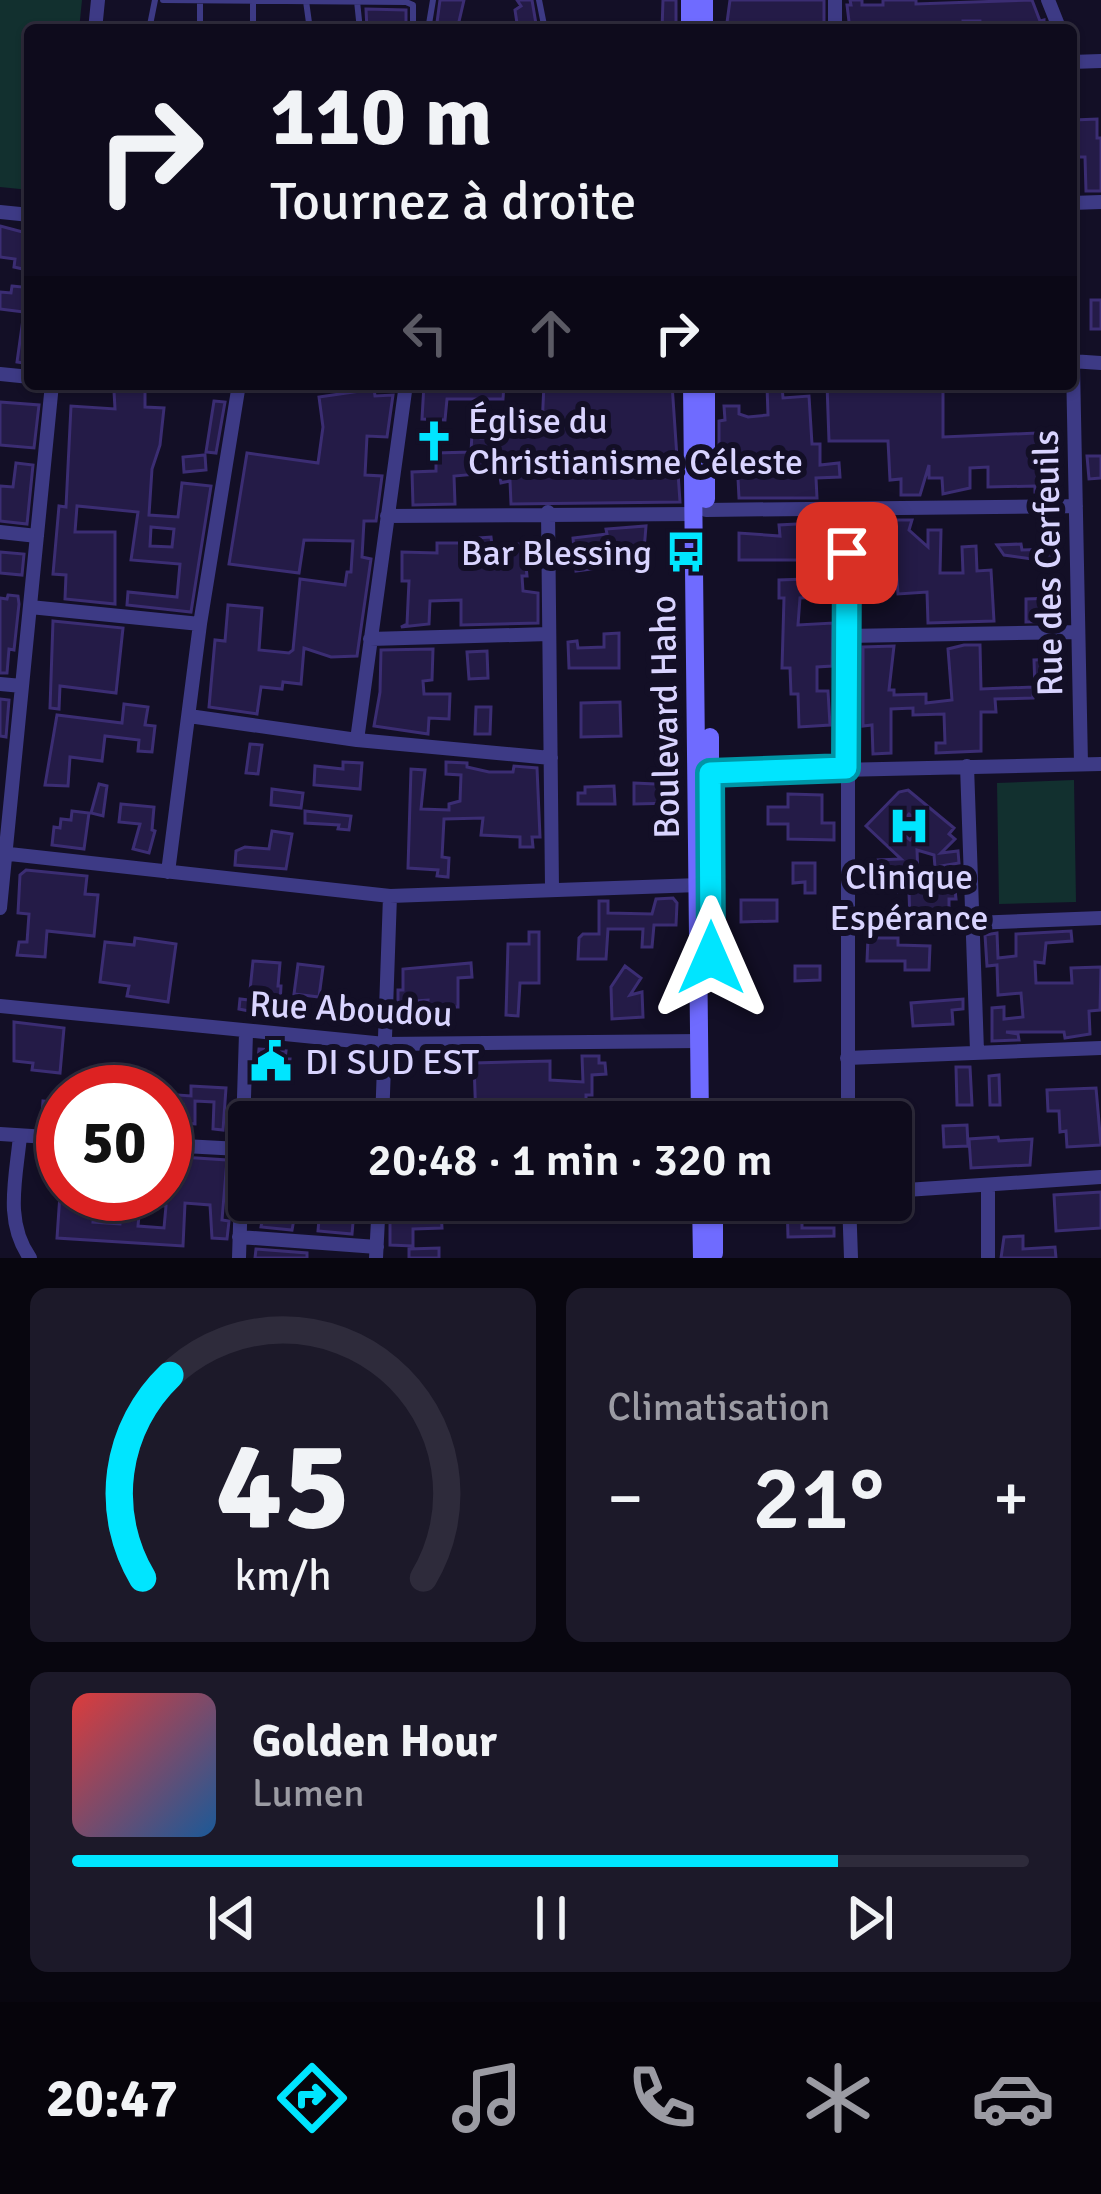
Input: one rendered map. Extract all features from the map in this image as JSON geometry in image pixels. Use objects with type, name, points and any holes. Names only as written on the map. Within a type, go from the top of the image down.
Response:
[{"type":"main road","name":"Boulevard Haho","points":[[692,390],[700,512],[712,1101]]},
{"type":"main road","name":"Boulevard Haho","points":[[700,512],[706,390]]},
{"type":"main road","name":"Boulevard Haho","points":[[700,1101],[699,885],[704,773]]},
{"type":"main road","points":[[701,1221],[702,1258]]},
{"type":"main road","points":[[714,1221],[715,1258]]},
{"type":"street","points":[[0,908],[51,390]]},
{"type":"street","points":[[168,872],[200,624],[238,390]]},
{"type":"street","points":[[357,740],[405,390]]},
{"type":"street","name":"Rue des Cerfeuils","points":[[1074,390],[1081,764]]},
{"type":"street","points":[[387,516],[1076,506]]},
{"type":"street","points":[[848,511],[848,1101]]},
{"type":"street","points":[[548,512],[552,888]]},
{"type":"street","points":[[0,532],[37,536]]},
{"type":"street","points":[[30,607],[200,624]]},
{"type":"street","points":[[846,636],[1077,632]]},
{"type":"street","points":[[370,639],[549,634]]},
{"type":"street","points":[[0,684],[22,686]]},
{"type":"street","points":[[189,716],[357,740],[551,758]]},
{"type":"street","points":[[704,773],[1101,764]]},
{"type":"street","points":[[967,766],[976,1051]]},
{"type":"street","points":[[3,854],[390,896],[699,885]]},
{"type":"street","points":[[383,1101],[390,896]]},
{"type":"street","points":[[973,923],[1101,918]]},
{"type":"street","name":"Rue Aboudou","points":[[0,1006],[246,1034],[385,1044],[701,1041]]},
{"type":"street","points":[[243,1101],[246,1034]]},
{"type":"street","points":[[847,1058],[1101,1048]]},
{"type":"street","points":[[0,1134],[36,1137]]},
{"type":"street","points":[[20,1136],[13,1220],[30,1258]]},
{"type":"street","points":[[192,1146],[228,1148]]},
{"type":"street","points":[[912,1190],[1101,1177]]},
{"type":"street","points":[[988,1186],[988,1258]]},
{"type":"street","points":[[239,1221],[239,1258]]},
{"type":"street","points":[[239,1237],[376,1252],[378,1221]]},
{"type":"street","points":[[850,1221],[851,1258]]},
{"type":"lane","points":[[159,0],[413,5],[413,24]]},
{"type":"green space","points":[[0,0],[82,0],[80,24],[24,24],[24,189],[0,187]]},
{"type":"green space","points":[[1074,780],[1076,902],[999,904],[997,783]]},
{"type":"building","points":[[440,0],[464,0],[458,24],[437,24]]},
{"type":"building","points":[[517,0],[532,0],[536,24],[517,24],[515,10],[521,6]]},
{"type":"building","points":[[663,0],[676,0],[676,24],[662,24]]},
{"type":"building","points":[[730,0],[824,0],[824,24],[727,24]]},
{"type":"building","points":[[850,0],[883,5],[883,0],[916,0],[916,4],[1032,0],[1044,24],[849,24],[847,5]]},
{"type":"building","points":[[366,9],[406,10],[406,24],[367,24]]},
{"type":"building","points":[[1097,119],[1101,191],[1086,191],[1085,157],[1077,157],[1077,120]]},
{"type":"building","points":[[0,226],[24,232],[24,269],[14,267],[15,259],[0,257]]},
{"type":"building","points":[[12,286],[23,287],[24,312],[0,309],[0,292],[11,293]]},
{"type":"building","points":[[1091,300],[1101,300],[1101,329],[1091,329]]},
{"type":"building","points":[[24,312],[24,363],[17,362]]},
{"type":"building","points":[[367,390],[374,390],[375,396],[393,395],[387,437],[367,436],[365,475],[382,476],[376,521],[364,521],[362,557],[371,559],[357,656],[331,657],[304,648],[301,684],[261,687],[257,714],[209,707],[215,640],[225,641],[228,605],[262,608],[259,650],[289,653],[300,579],[345,585],[347,572],[351,572],[353,541],[304,540],[299,573],[229,564],[247,453],[318,463],[323,427],[319,397]]},
{"type":"building","points":[[424,390],[504,390],[503,399],[447,399],[445,420],[422,419]]},
{"type":"building","points":[[544,390],[672,390],[680,502],[511,504],[510,481],[501,483],[499,472],[454,476],[455,504],[413,505],[412,472],[436,471],[436,453],[471,452],[472,433],[481,433],[481,438],[504,437],[503,413],[513,412],[514,429],[542,427]]},
{"type":"building","points":[[767,390],[782,390],[783,398],[809,396],[812,444],[820,444],[820,465],[839,463],[840,477],[816,478],[817,498],[739,498],[737,458],[719,458],[724,406],[739,406],[739,414],[748,417],[768,415]]},
{"type":"building","points":[[827,390],[943,390],[943,437],[1037,433],[1044,458],[1049,458],[1049,493],[1035,492],[1035,486],[988,487],[988,467],[970,468],[970,488],[943,494],[942,478],[929,478],[929,465],[920,495],[901,495],[901,479],[890,480],[888,441],[829,441]]},
{"type":"building","points":[[114,391],[145,391],[145,407],[164,408],[149,515],[178,517],[182,483],[211,486],[191,612],[127,605],[128,592],[177,597],[180,564],[131,560],[138,512],[77,506],[75,532],[115,532],[115,604],[65,599],[66,575],[53,574],[59,506],[66,507],[71,406],[115,409]],"holes":[[[151,527],[174,529],[172,547],[150,546]]]},
{"type":"building","points":[[214,401],[225,402],[216,453],[206,452]]},
{"type":"building","points":[[0,402],[39,405],[34,448],[0,445]]},
{"type":"building","points":[[205,455],[206,470],[184,472],[183,457]]},
{"type":"building","points":[[1087,456],[1101,456],[1101,478],[1089,479]]},
{"type":"building","points":[[16,463],[33,465],[27,524],[0,521],[0,486],[13,487]]},
{"type":"building","points":[[862,520],[912,520],[909,530],[928,547],[928,530],[941,530],[940,573],[963,573],[962,547],[976,546],[977,571],[991,570],[994,621],[928,623],[927,592],[898,594],[895,550],[860,549]]},
{"type":"building","points":[[834,522],[834,531],[817,532],[818,560],[739,560],[739,533],[780,536],[779,525]]},
{"type":"building","points":[[646,526],[643,563],[598,563],[599,568],[576,571],[573,538]]},
{"type":"building","points":[[491,537],[492,546],[534,543],[536,565],[526,566],[527,576],[522,576],[523,591],[538,593],[538,623],[461,625],[461,600],[430,601],[429,624],[401,627],[407,624],[409,581],[402,581],[402,552],[437,553],[437,543]]},
{"type":"building","points":[[1021,544],[1022,550],[1054,549],[1054,562],[1004,555],[997,545]]},
{"type":"building","points":[[0,552],[24,554],[22,575],[0,573]]},
{"type":"building","points":[[834,578],[834,596],[800,598],[798,625],[833,623],[832,666],[817,667],[817,691],[828,691],[830,725],[799,727],[798,694],[791,694],[790,668],[782,668],[784,598],[779,598],[779,580]]},
{"type":"building","points":[[18,596],[19,604],[14,650],[9,649],[7,673],[0,673],[0,598]]},
{"type":"building","points":[[1056,598],[1056,621],[1026,622],[1026,599]]},
{"type":"building","points":[[53,621],[123,628],[116,693],[60,686],[59,709],[50,708]]},
{"type":"building","points":[[619,633],[619,668],[569,668],[568,642],[577,641],[578,648],[604,647],[604,634]]},
{"type":"building","points":[[980,645],[981,689],[1033,687],[1033,698],[995,699],[996,712],[981,712],[981,751],[936,753],[936,743],[945,743],[944,714],[913,715],[913,708],[891,709],[891,753],[873,754],[872,725],[863,726],[863,647],[894,646],[889,690],[894,695],[926,694],[926,703],[952,700],[948,649]]},
{"type":"building","points":[[433,649],[432,680],[423,681],[424,694],[450,694],[449,719],[429,718],[428,734],[374,726],[381,650]]},
{"type":"building","points":[[487,651],[488,678],[469,679],[467,652]]},
{"type":"building","points":[[1061,659],[1062,688],[1035,689],[1034,660]]},
{"type":"building","points":[[0,699],[9,700],[6,737],[0,736]]},
{"type":"building","points":[[620,702],[621,736],[581,737],[581,703]]},
{"type":"building","points":[[124,704],[148,707],[145,725],[155,726],[152,752],[138,751],[139,740],[105,736],[102,761],[70,757],[68,786],[45,785],[57,715],[122,723]]},
{"type":"building","points":[[476,707],[491,707],[490,734],[475,734]]},
{"type":"building","points":[[250,744],[262,745],[258,774],[246,773]]},
{"type":"building","points":[[343,762],[362,763],[360,789],[314,785],[315,766],[343,769]]},
{"type":"building","points":[[446,762],[467,763],[467,767],[489,772],[513,772],[514,766],[537,768],[540,837],[532,837],[533,847],[520,847],[520,837],[481,835],[483,818],[444,819],[442,857],[449,858],[448,877],[437,876],[438,870],[408,868],[411,769],[425,770],[421,809],[449,810],[449,804],[460,801],[461,775],[446,774]]},
{"type":"building","points":[[634,783],[676,785],[676,803],[634,804]]},
{"type":"building","points":[[99,784],[107,786],[103,816],[91,813]]},
{"type":"building","points":[[614,786],[615,804],[578,804],[578,793],[585,793],[585,787]]},
{"type":"building","points":[[272,789],[303,793],[301,808],[271,805]]},
{"type":"building","points":[[908,790],[954,828],[949,834],[955,839],[941,853],[958,851],[959,863],[935,867],[934,855],[917,850],[918,875],[931,874],[938,891],[955,890],[956,899],[949,899],[949,926],[920,927],[920,920],[910,921],[909,892],[878,892],[878,860],[901,859],[866,826],[899,792]],"holes":[[[909,814],[922,826],[910,840],[896,828]]]},
{"type":"building","points":[[788,794],[822,795],[822,823],[834,823],[834,840],[788,839],[788,824],[768,824],[768,807],[788,807]]},
{"type":"building","points":[[121,804],[154,807],[149,853],[133,849],[140,824],[119,822]]},
{"type":"building","points":[[72,811],[89,813],[84,849],[52,845],[54,827],[60,828],[61,819],[71,820]]},
{"type":"building","points":[[305,811],[351,816],[349,830],[305,823]]},
{"type":"building","points":[[272,831],[292,834],[286,869],[235,865],[236,851],[269,849]]},
{"type":"building","points":[[793,863],[815,863],[815,893],[805,893],[805,882],[793,883]]},
{"type":"building","points":[[26,870],[87,876],[85,894],[98,895],[94,936],[47,931],[45,957],[17,955],[19,942],[27,942],[29,914],[18,913],[20,875]]},
{"type":"building","points":[[673,898],[676,925],[654,925],[652,947],[642,947],[643,929],[608,929],[606,959],[578,959],[579,938],[599,934],[599,901],[608,901],[608,913],[652,914],[656,899]]},
{"type":"building","points":[[741,900],[777,900],[777,921],[741,922]]},
{"type":"building","points":[[1071,931],[1072,941],[1046,943],[1044,963],[1035,962],[1036,983],[1072,983],[1071,968],[1101,967],[1100,1010],[1089,1011],[1090,1034],[1065,1038],[1064,1032],[1006,1032],[1018,1034],[1019,1040],[992,1041],[992,1008],[1004,1007],[1004,1019],[1023,1017],[1021,993],[998,995],[997,965],[987,966],[985,935],[997,933],[998,958],[1016,956],[1016,934]]},
{"type":"building","points":[[529,932],[539,932],[539,983],[520,983],[518,1016],[506,1015],[508,944],[529,944]]},
{"type":"building","points":[[135,938],[176,944],[168,1002],[127,996],[129,986],[100,982],[105,942],[134,945]]},
{"type":"building","points":[[868,938],[898,938],[898,945],[930,946],[929,970],[905,970],[905,961],[867,961]]},
{"type":"building","points":[[253,961],[280,963],[281,986],[280,1004],[256,1002],[254,1012],[239,1009],[240,999],[249,1000]]},
{"type":"building","points":[[471,963],[472,977],[458,978],[458,1007],[449,1007],[448,1025],[437,1024],[438,1008],[427,1008],[428,1000],[398,1002],[403,969]]},
{"type":"building","points":[[298,964],[323,967],[319,997],[294,994]]},
{"type":"building","points":[[625,966],[641,978],[630,995],[642,992],[643,1017],[612,1019],[611,987]]},
{"type":"building","points":[[795,966],[820,966],[820,980],[795,981]]},
{"type":"building","points":[[963,999],[963,1009],[952,1010],[953,1024],[913,1026],[911,1003]]},
{"type":"building","points":[[14,1022],[64,1028],[61,1065],[36,1065],[36,1070],[33,1063],[14,1061]]},
{"type":"building","points":[[259,1049],[286,1051],[289,1070],[283,1070],[280,1081],[256,1078]]},
{"type":"building","points":[[582,1056],[599,1056],[606,1074],[592,1075],[592,1095],[586,1095],[586,1101],[475,1101],[474,1063],[550,1061],[550,1080],[583,1082]]},
{"type":"building","points":[[956,1067],[970,1067],[972,1105],[957,1105]]},
{"type":"building","points":[[999,1075],[1000,1105],[990,1105],[989,1076]]},
{"type":"building","points":[[192,1086],[226,1088],[223,1130],[213,1129],[214,1102],[195,1101],[195,1124]]},
{"type":"building","points":[[1096,1088],[1101,1145],[1067,1147],[1059,1111],[1048,1111],[1047,1090]]},
{"type":"building","points":[[967,1125],[968,1146],[944,1147],[943,1126]]},
{"type":"building","points":[[998,1137],[999,1141],[1032,1139],[1030,1165],[971,1168],[969,1139]]},
{"type":"building","points":[[192,1158],[227,1160],[222,1220],[229,1221],[227,1239],[212,1238],[210,1205],[192,1204]]},
{"type":"building","points":[[1101,1192],[1101,1228],[1056,1231],[1054,1195]]},
{"type":"building","points":[[58,1221],[138,1221],[138,1226],[164,1228],[165,1221],[184,1221],[183,1246],[57,1238]]},
{"type":"building","points":[[262,1221],[294,1221],[292,1230],[261,1227]]},
{"type":"building","points":[[319,1221],[353,1221],[352,1234],[318,1231]]},
{"type":"building","points":[[390,1221],[442,1221],[442,1228],[413,1229],[413,1246],[390,1245]]},
{"type":"building","points":[[788,1221],[802,1221],[802,1228],[834,1228],[834,1236],[788,1237]]},
{"type":"building","points":[[1023,1236],[1023,1249],[1055,1247],[1056,1258],[1001,1258],[1004,1237]]},
{"type":"building","points":[[439,1248],[439,1258],[409,1258],[409,1249]]},
{"type":"building","points":[[256,1249],[307,1253],[307,1258],[255,1258]]},
{"type":"place","name":"Église du Christianisme Céleste","points":[[434,441]]},
{"type":"place","name":"Bar Blessing","points":[[686,552]]},
{"type":"place","name":"Clinique Espérance","points":[[909,826]]},
{"type":"place","name":"DI SUD EST","points":[[271,1061]]},
{"type":"route","points":[[711,958],[710,773],[846,768],[847,553]]}]
